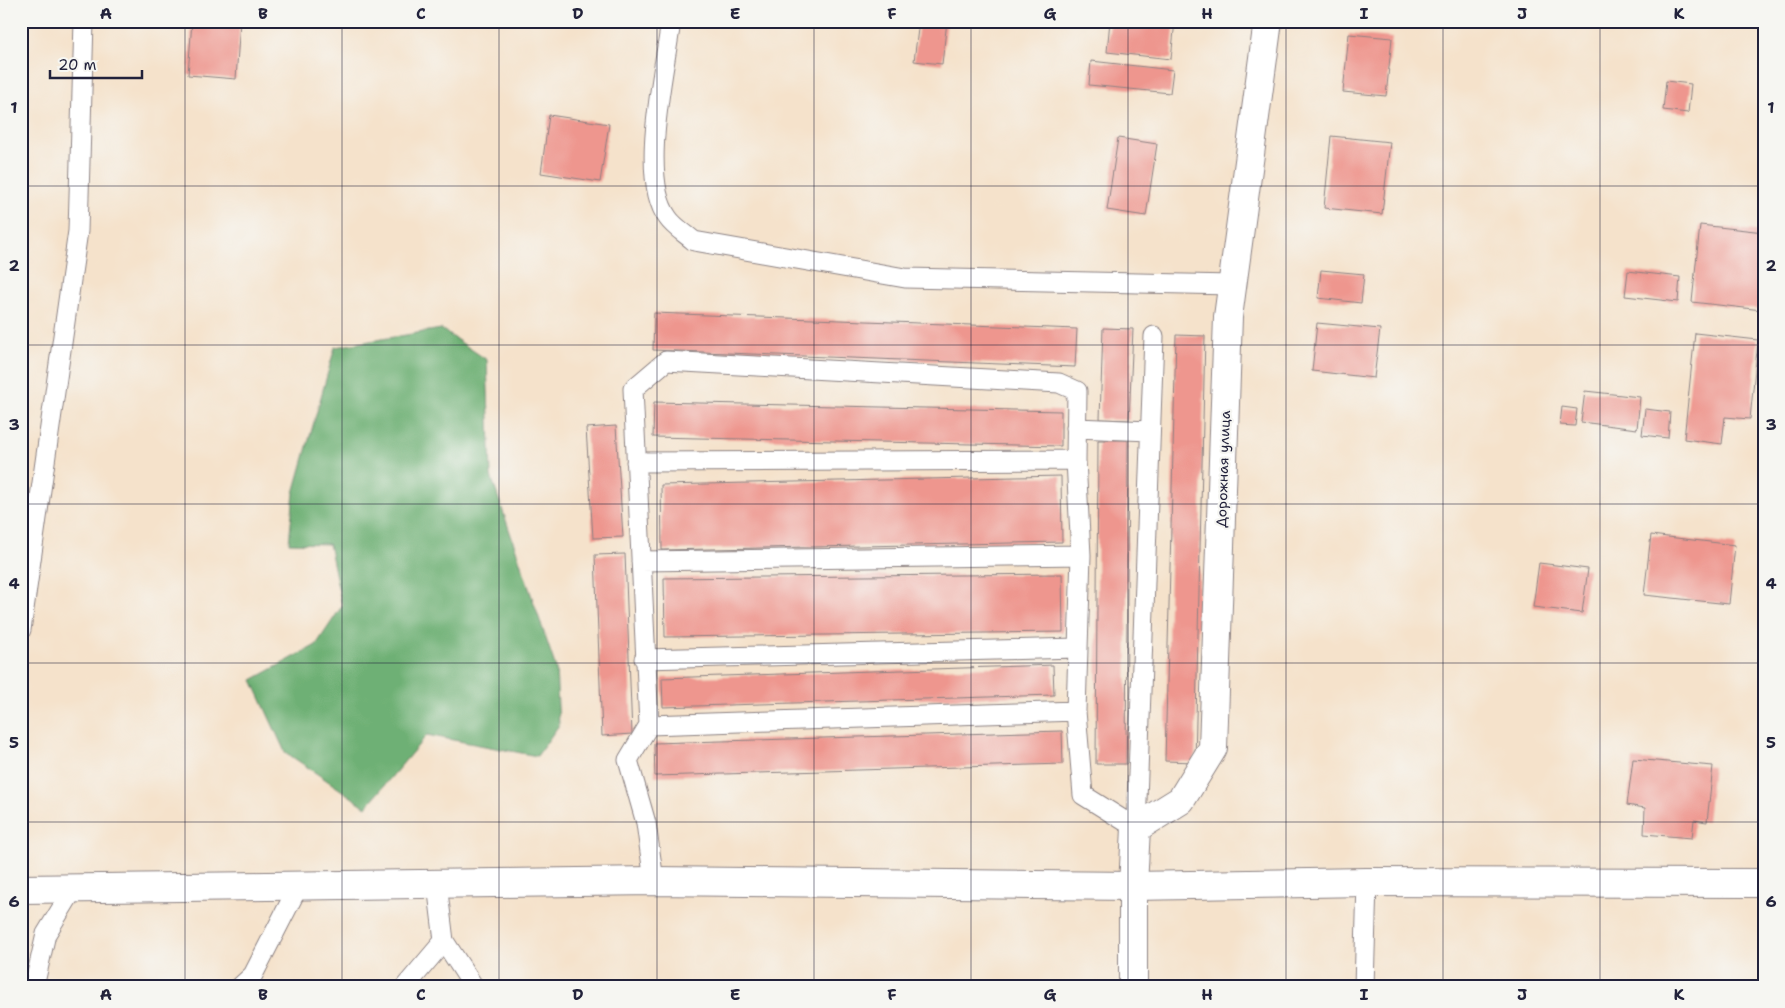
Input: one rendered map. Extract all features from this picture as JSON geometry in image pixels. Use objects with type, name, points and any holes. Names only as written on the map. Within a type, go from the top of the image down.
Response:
[{"type":"street","name":"Дорожная улица","points":[[1136,828],[1181,800],[1213,748],[1228,317],[1268,21]]},
{"type":"street","points":[[1132,987],[1133,886],[1136,828]]},
{"type":"street","points":[[21,889],[654,881],[1133,886],[1366,882],[1764,884]]},
{"type":"lane","points":[[21,630],[78,231],[84,21]]},
{"type":"lane","points":[[671,21],[653,153],[657,193],[668,218],[694,241],[905,278],[1232,285]]},
{"type":"lane","points":[[654,881],[646,823],[628,760],[649,725],[644,659],[632,389],[666,361],[1059,383],[1076,391],[1076,460],[1081,555],[1076,711],[1083,795],[1136,828],[1154,336]]},
{"type":"lane","points":[[1076,428],[1150,431]]},
{"type":"lane","points":[[636,462],[1076,460]]},
{"type":"lane","points":[[641,561],[1081,555]]},
{"type":"lane","points":[[644,659],[1077,648]]},
{"type":"lane","points":[[649,725],[1076,711]]},
{"type":"lane","points":[[1364,987],[1366,882]]},
{"type":"lane","points":[[436,884],[444,940],[474,987]]},
{"type":"lane","points":[[240,987],[253,975],[298,885]]},
{"type":"lane","points":[[34,987],[46,934],[74,888]]},
{"type":"lane","points":[[405,987],[444,940]]},
{"type":"green space","points":[[441,329],[487,360],[491,476],[556,668],[559,725],[537,756],[427,735],[366,807],[285,752],[252,680],[316,645],[342,606],[329,544],[289,543],[294,493],[335,347]]},
{"type":"building","points":[[192,21],[240,21],[236,79],[188,75]]},
{"type":"building","points":[[919,21],[947,21],[942,64],[914,61]]},
{"type":"building","points":[[1110,21],[1175,21],[1171,59],[1107,52]]},
{"type":"building","points":[[1349,34],[1392,38],[1386,96],[1343,92]]},
{"type":"building","points":[[1091,61],[1173,70],[1170,93],[1089,85]]},
{"type":"building","points":[[1666,81],[1691,84],[1688,113],[1663,110]]},
{"type":"building","points":[[549,115],[609,124],[600,182],[541,173]]},
{"type":"building","points":[[1331,136],[1390,142],[1382,214],[1324,208]]},
{"type":"building","points":[[1118,138],[1157,144],[1146,216],[1107,210]]},
{"type":"building","points":[[1700,225],[1764,232],[1762,310],[1692,302]]},
{"type":"building","points":[[1321,270],[1364,274],[1361,303],[1318,298]]},
{"type":"building","points":[[1628,271],[1680,277],[1678,302],[1625,296]]},
{"type":"building","points":[[654,313],[1077,329],[1075,367],[653,350]]},
{"type":"building","points":[[1317,323],[1380,329],[1374,378],[1312,371]]},
{"type":"building","points":[[1103,328],[1133,329],[1129,420],[1100,419]]},
{"type":"building","points":[[1695,333],[1758,340],[1750,419],[1725,417],[1722,444],[1684,439]]},
{"type":"building","points":[[1176,335],[1205,336],[1195,762],[1165,761]]},
{"type":"building","points":[[1585,391],[1640,397],[1637,429],[1581,422]]},
{"type":"building","points":[[654,402],[1061,411],[1061,446],[653,437]]},
{"type":"building","points":[[1562,407],[1577,409],[1575,426],[1560,425]]},
{"type":"building","points":[[1645,409],[1670,412],[1668,438],[1642,435]]},
{"type":"building","points":[[616,426],[623,537],[593,538],[586,428]]},
{"type":"building","points":[[1098,440],[1128,440],[1126,764],[1096,764]]},
{"type":"building","points":[[1061,476],[1062,542],[662,550],[661,485]]},
{"type":"building","points":[[1651,535],[1735,545],[1729,604],[1644,595]]},
{"type":"building","points":[[625,554],[632,734],[602,736],[595,555]]},
{"type":"building","points":[[1539,563],[1588,569],[1582,613],[1533,607]]},
{"type":"building","points":[[1062,574],[1063,632],[665,637],[664,578]]},
{"type":"building","points":[[1053,665],[1054,695],[663,707],[662,678]]},
{"type":"building","points":[[1062,731],[1063,764],[655,776],[654,743]]},
{"type":"building","points":[[1633,759],[1713,766],[1707,822],[1694,820],[1692,838],[1644,834],[1645,808],[1627,805]]}]
